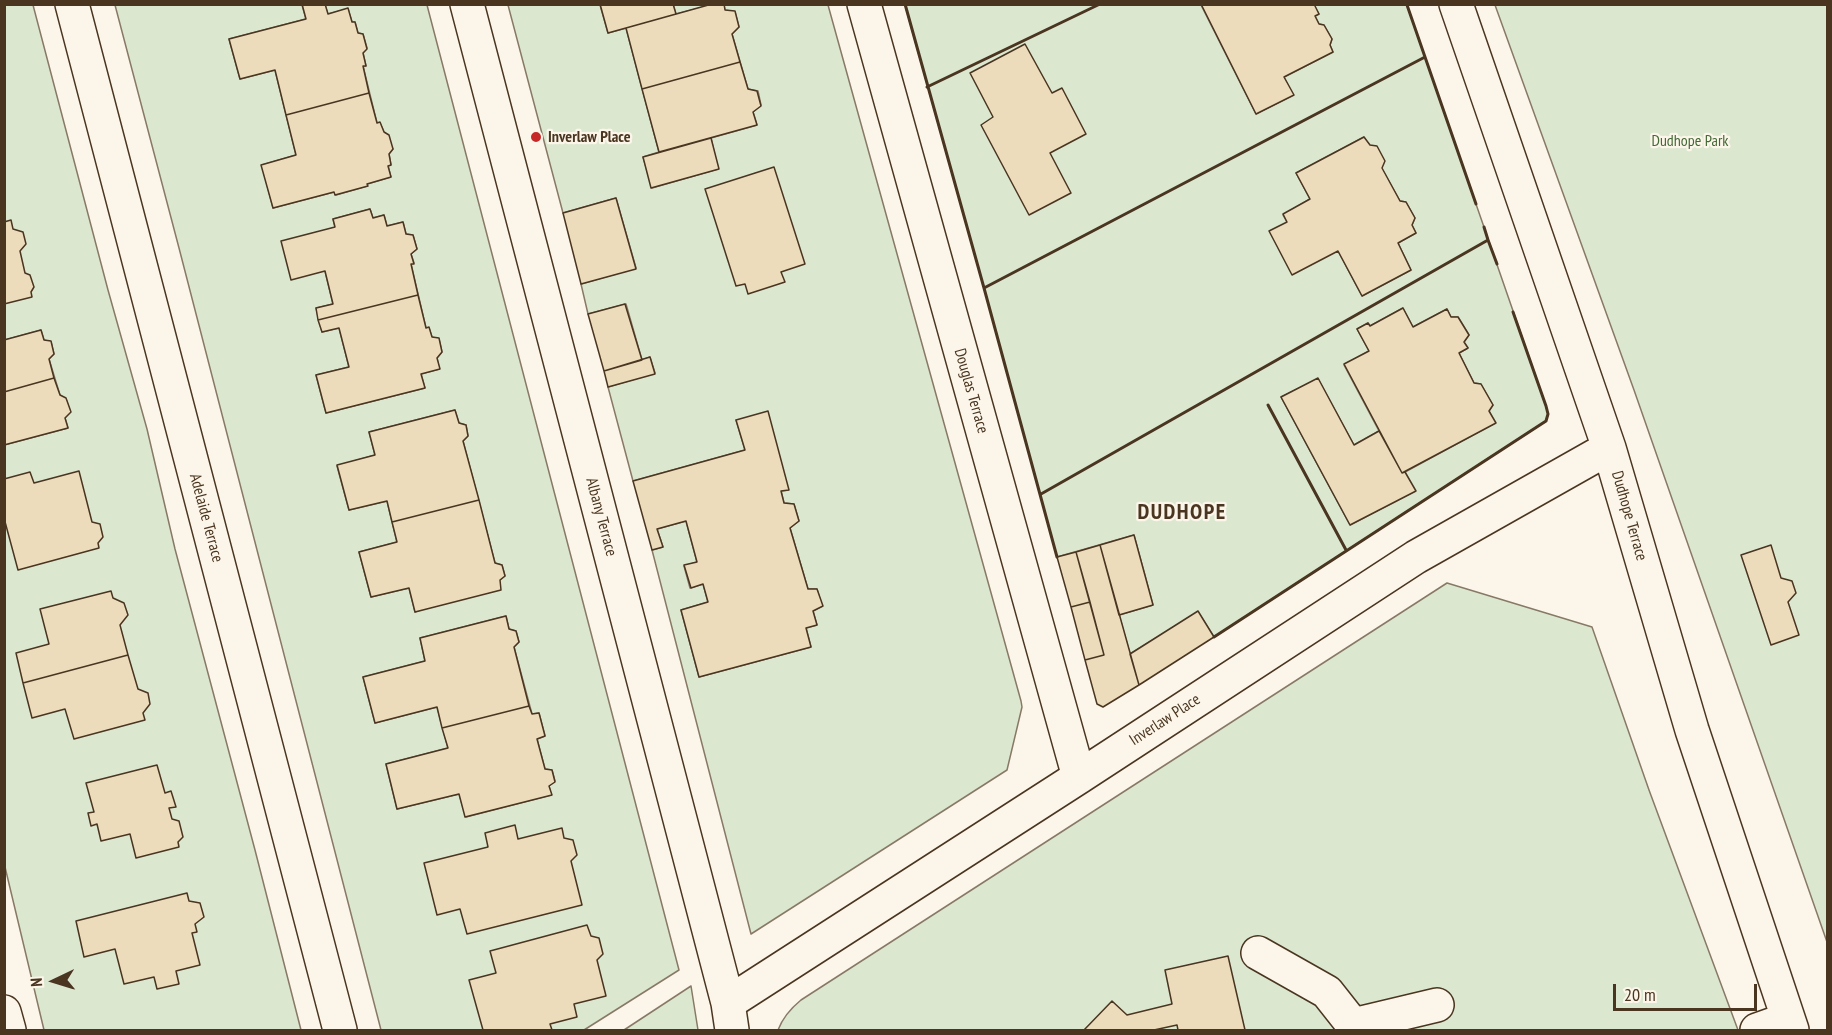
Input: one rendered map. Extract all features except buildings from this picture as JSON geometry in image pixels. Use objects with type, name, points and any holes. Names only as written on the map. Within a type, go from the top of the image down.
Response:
[{"type":"street","name":"Adelaide Terrace","points":[[72,4],[340,1030]]},
{"type":"street","name":"Albany Terrace","points":[[467,4],[730,1017]]},
{"type":"street","name":"Douglas Terrace","points":[[864,4],[1079,777]]},
{"type":"street","name":"Dudhope Terrace","points":[[1456,4],[1609,448],[1692,730],[1790,1025]]},
{"type":"street","name":"Inverlaw Place","points":[[730,1017],[1079,777],[1416,557],[1609,448]]},
{"type":"street","points":[[1258,953],[1327,992],[1354,1028],[1437,1005]]},
{"type":"street","points":[[4,1012],[9,1030]]},
{"type":"street","points":[[1757,1030],[1790,1025]]},
{"type":"green space","points":[[673,4],[712,5],[676,14]]},
{"type":"green space","points":[[5,5],[33,5],[147,429],[175,549],[301,1030],[44,1030],[5,867],[4,445],[68,428],[65,418],[70,411],[66,399],[60,395],[49,359],[54,354],[51,342],[44,340],[41,330],[5,340]]},
{"type":"green space","points":[[115,5],[302,5],[306,19],[229,39],[240,79],[275,70],[296,155],[262,165],[273,208],[334,192],[336,195],[391,177],[388,166],[391,165],[389,154],[393,149],[380,123],[377,123],[363,66],[366,66],[363,53],[367,48],[363,34],[358,33],[348,9],[328,14],[325,5],[427,5],[679,970],[584,1030],[381,1030]],"holes":[[[370,209],[373,218],[384,215],[387,226],[403,222],[406,234],[413,235],[417,249],[411,254],[414,263],[411,264],[426,328],[429,328],[432,337],[439,339],[442,352],[437,358],[439,369],[421,374],[425,388],[326,413],[316,375],[349,367],[339,328],[322,332],[316,308],[333,304],[325,271],[335,227],[333,219]],[[455,410],[459,423],[466,425],[468,436],[463,441],[495,563],[502,565],[505,576],[500,580],[415,612],[409,588],[371,597],[359,552],[397,542],[387,501],[349,510],[337,466],[375,455],[369,432]],[[506,616],[509,629],[516,631],[519,642],[514,647],[532,714],[539,713],[545,736],[537,739],[545,769],[552,770],[555,781],[549,786],[551,795],[466,817],[459,794],[397,809],[386,764],[448,748],[437,707],[375,723],[363,677],[425,661],[420,638]]]},
{"type":"green space","points":[[508,5],[600,5],[608,33],[626,28],[659,152],[643,157],[652,188],[718,169],[711,138],[757,125],[753,112],[761,105],[758,91],[748,89],[732,34],[739,27],[735,12],[725,10],[724,5],[828,5],[1021,701],[1022,707],[1007,770],[751,934],[652,550],[663,547],[657,529],[686,521],[697,562],[684,566],[690,588],[703,584],[708,602],[681,610],[699,677],[811,647],[806,628],[817,625],[813,611],[822,606],[817,589],[808,589],[790,528],[799,521],[794,504],[784,503],[781,491],[788,490],[736,420],[745,450],[633,481],[608,387],[655,373],[650,357],[642,360],[626,304],[588,314],[581,284],[636,268],[616,198],[563,213]]},
{"type":"green space","points":[[905,5],[1201,5],[1256,114],[1293,95],[1284,77],[1333,52],[1330,45],[1332,39],[1324,25],[1319,24],[1315,16],[1319,14],[1314,5],[1407,5],[1548,414],[1546,421],[1214,637],[1198,612],[1130,654],[1119,615],[1153,605],[1134,535],[1057,557]],"holes":[[[1364,137],[1400,201],[1406,202],[1415,218],[1412,225],[1416,233],[1398,243],[1411,270],[1362,296],[1338,251],[1287,222],[1283,215],[1310,199],[1296,173]],[[1403,308],[1413,327],[1447,309],[1451,317],[1458,317],[1469,335],[1464,342],[1468,348],[1459,353],[1474,383],[1481,384],[1493,405],[1489,411],[1495,423],[1405,472],[1415,491],[1350,525],[1281,397],[1318,379],[1354,445],[1379,431],[1344,365],[1369,351],[1357,329],[1368,323],[1370,326]]]},
{"type":"green space","name":"Dudhope Park","points":[[1495,5],[1827,5],[1827,942],[1634,390]]},
{"type":"green space","points":[[1447,583],[1592,627],[1649,790],[1738,1030],[778,1030],[787,1014],[801,1000]]},
{"type":"green space","points":[[691,986],[698,1030],[624,1030]]},
{"type":"wall","points":[[905,4],[984,288],[1425,57],[1476,204]]},
{"type":"wall","points":[[927,87],[1100,4]]},
{"type":"wall","points":[[1407,5],[1425,57]]},
{"type":"wall","points":[[1041,494],[1488,240],[1484,227]]},
{"type":"wall","points":[[1488,240],[1497,264]]},
{"type":"wall","points":[[984,288],[1057,557]]},
{"type":"wall","points":[[1214,637],[1546,421],[1548,414],[1546,406],[1513,312]]},
{"type":"wall","points":[[1268,405],[1346,550]]},
{"type":"place","name":"Inverlaw Place","points":[[536,137]]},
{"type":"district","name":"DUDHOPE","points":[[1182,513]]}]
